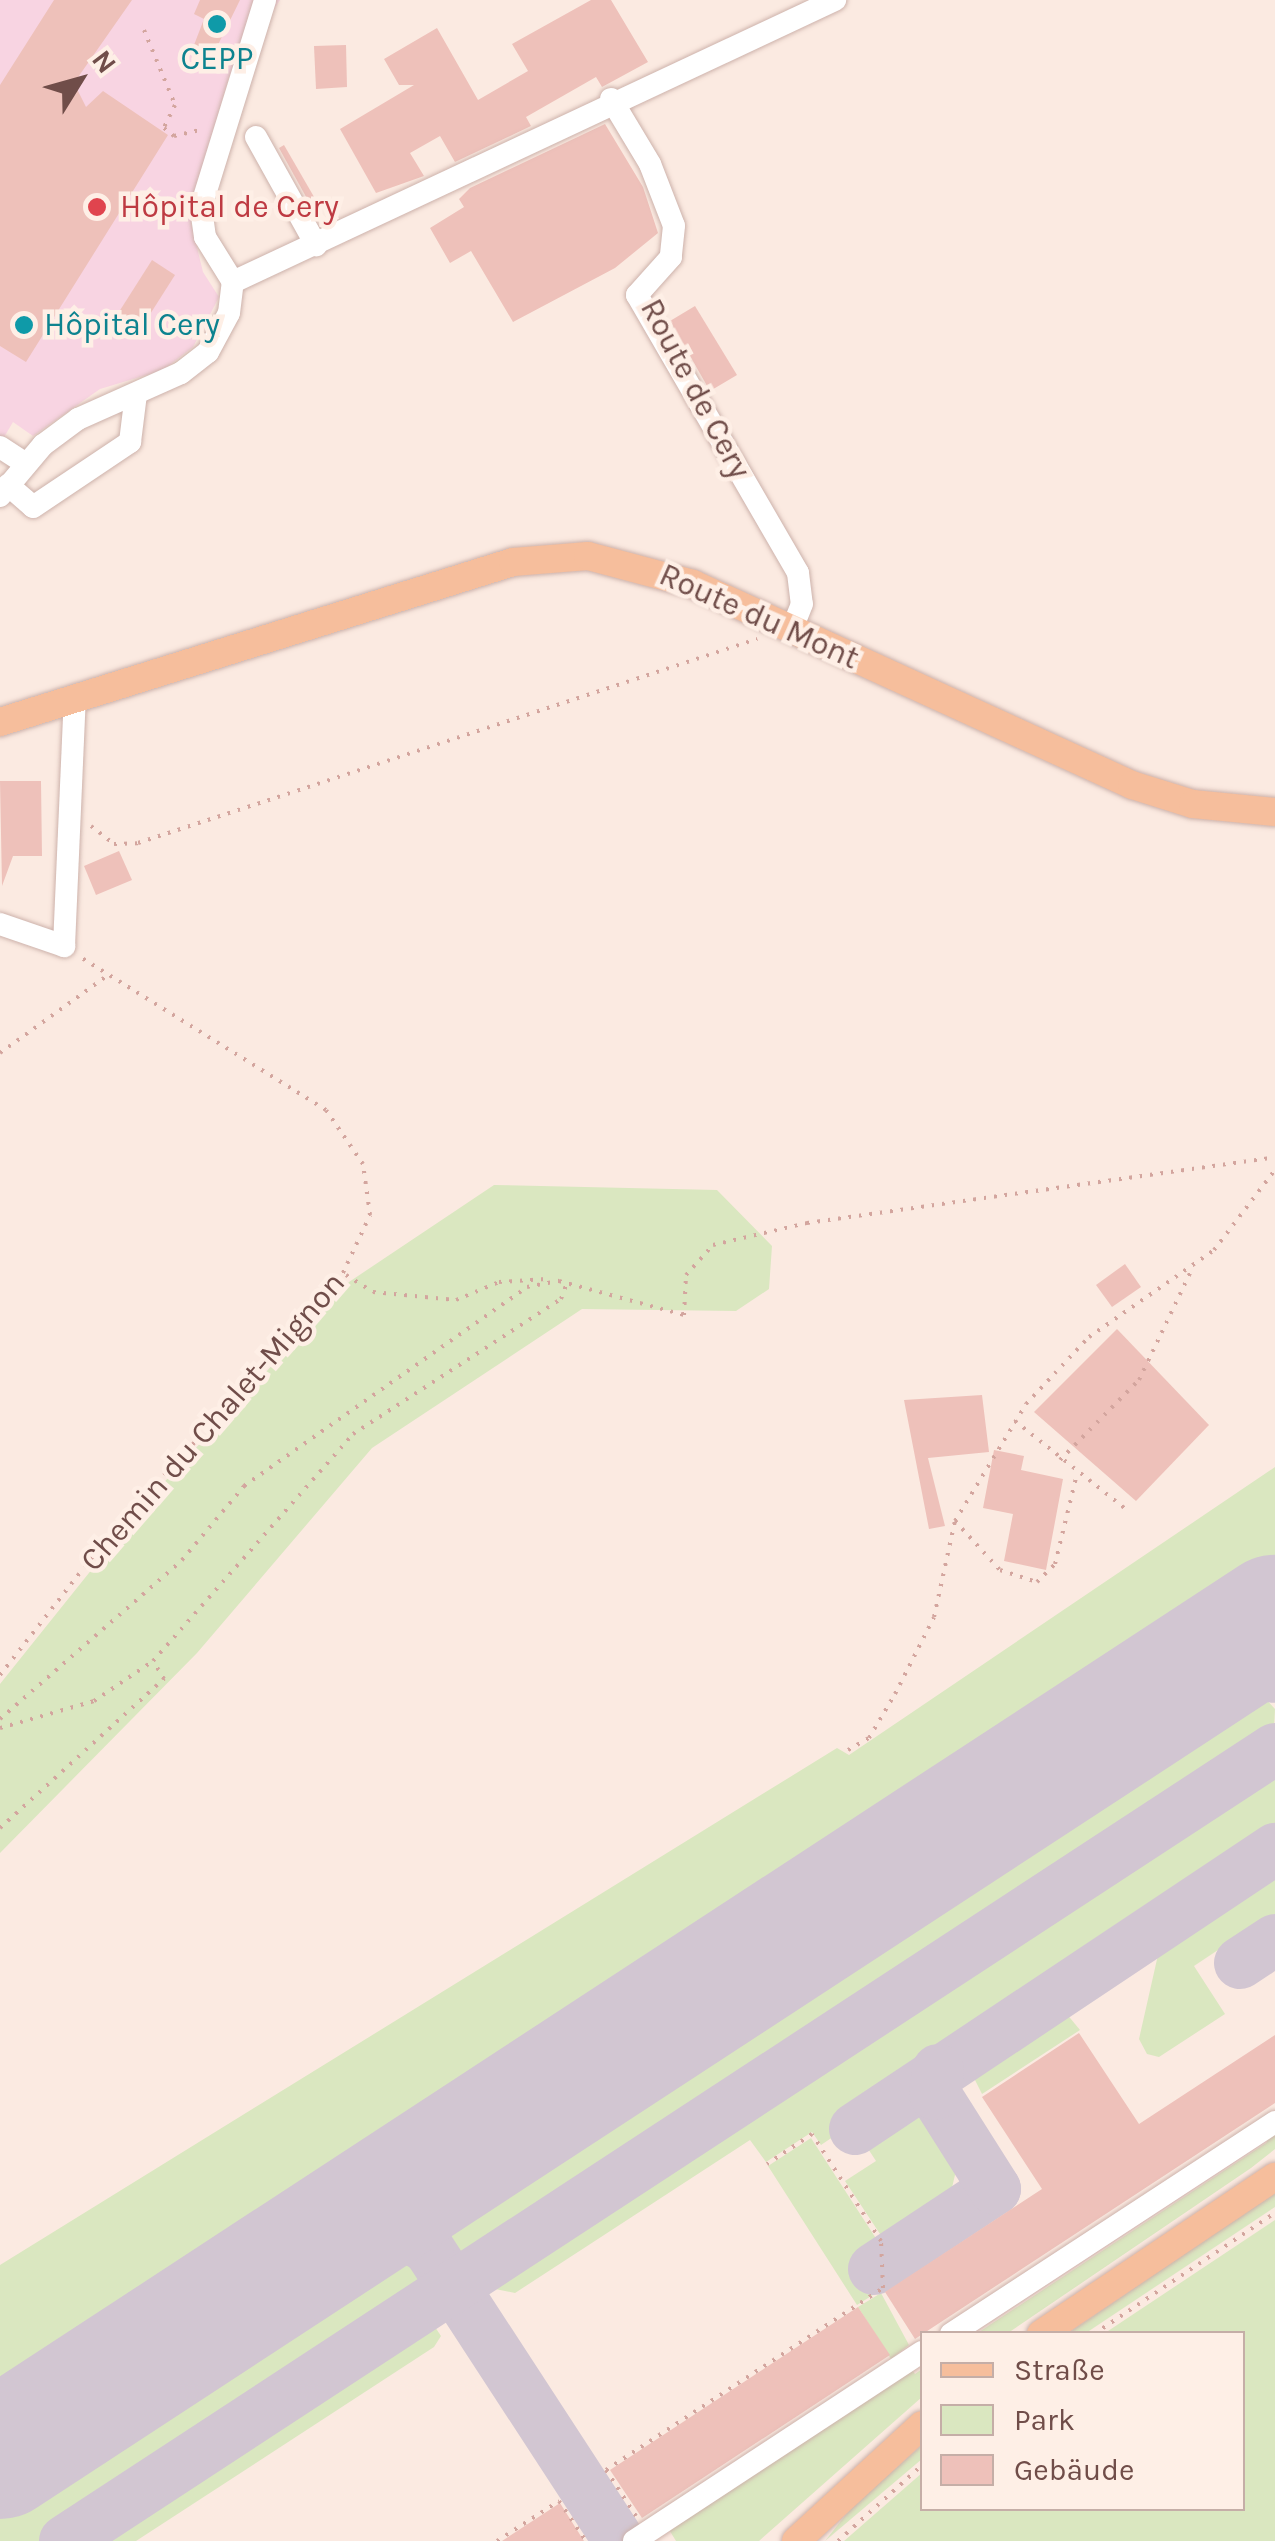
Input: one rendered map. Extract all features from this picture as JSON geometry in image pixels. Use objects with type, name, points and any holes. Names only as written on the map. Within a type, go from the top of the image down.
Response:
[{"type":"main road","name":"Route du Mont","points":[[0,722],[538,557],[634,563],[788,628],[1132,785],[1193,804],[1275,812]]},
{"type":"main road","points":[[1045,2331],[1275,2177]]},
{"type":"main road","points":[[796,2541],[920,2428]]},
{"type":"street","points":[[136,394],[130,442],[34,506],[4,490],[26,464],[78,419],[136,394],[208,352],[230,314],[232,282],[205,237],[201,207],[265,0]]},
{"type":"street","points":[[232,282],[316,245],[611,99],[703,64],[836,0]]},
{"type":"street","name":"Route de Cery","points":[[611,99],[650,164],[674,226],[671,257],[637,295],[798,573],[802,604],[788,628]]},
{"type":"street","points":[[256,137],[316,245]]},
{"type":"street","points":[[0,447],[26,464]]},
{"type":"street","points":[[0,924],[64,946],[75,698]]},
{"type":"street","points":[[956,2331],[1275,2122]]},
{"type":"street","points":[[630,2538],[920,2353]]},
{"type":"path","points":[[144,30],[175,105],[164,128],[174,136],[198,130]]},
{"type":"path","points":[[71,791],[114,844],[138,843],[788,628]]},
{"type":"path","name":"Chemin du Chalet-Mignon","points":[[0,1676],[114,1529],[346,1274],[366,1233],[370,1200],[363,1164],[344,1130],[281,1078],[64,946]]},
{"type":"path","points":[[0,1053],[108,976]]},
{"type":"path","points":[[346,1274],[373,1292],[456,1300],[499,1282],[546,1279],[684,1314],[686,1276],[713,1245],[807,1223],[1275,1156]]},
{"type":"path","points":[[848,1750],[870,1738],[934,1617],[955,1521],[1014,1421],[1088,1337],[1192,1269],[1236,1228],[1275,1170]]},
{"type":"path","points":[[1060,1460],[1139,1380],[1192,1269]]},
{"type":"path","points":[[0,1719],[182,1560],[244,1486],[408,1365],[546,1279]]},
{"type":"path","points":[[0,1728],[94,1701],[153,1661],[169,1634],[353,1434],[560,1300],[566,1284]]},
{"type":"path","points":[[1014,1421],[1127,1510]]},
{"type":"path","points":[[955,1521],[1000,1570],[1037,1582],[1055,1564],[1077,1474]]},
{"type":"path","points":[[0,1828],[164,1679],[153,1661]]},
{"type":"path","points":[[630,2538],[606,2470],[883,2288],[881,2242],[812,2134],[767,2164]]},
{"type":"path","points":[[1098,2331],[1275,2212]]},
{"type":"path","points":[[838,2541],[920,2467]]},
{"type":"path","points":[[497,2541],[559,2500],[586,2541]]},
{"type":"shaded area","name":"Hôpital de Cery","points":[[0,0],[280,0],[229,77],[196,190],[191,223],[203,272],[219,297],[193,347],[163,370],[100,389],[33,436],[13,422],[0,444]]},
{"type":"green space","points":[[494,1185],[717,1190],[772,1246],[769,1289],[736,1311],[582,1309],[372,1448],[197,1653],[0,1853],[0,1684],[145,1503],[349,1282]]},
{"type":"green space","points":[[1275,1467],[1275,1579],[0,2412],[0,2265],[837,1748],[849,1755]]},
{"type":"green space","points":[[1256,1688],[1275,1709],[1274,1729],[1261,1745],[484,2252],[466,2257],[441,2244],[435,2225],[450,2200],[1227,1691]]},
{"type":"green space","points":[[1258,1773],[1275,1773],[1275,1829],[901,2074],[908,2086],[821,2145],[812,2132],[766,2162],[750,2140],[515,2293],[495,2289],[499,2270]]},
{"type":"green space","points":[[1275,1870],[1275,1931],[1236,1956],[1227,1944],[1194,1966],[1225,2014],[1159,2057],[1147,2054],[1139,2039],[1160,1946]]},
{"type":"green space","points":[[1061,2007],[1080,2030],[982,2094],[969,2068]]},
{"type":"green space","points":[[916,2098],[958,2162],[951,2192],[882,2237],[845,2181],[876,2161],[859,2135]]},
{"type":"green space","points":[[1275,2129],[1275,2149],[1251,2168],[1011,2331],[981,2331],[1266,2143]]},
{"type":"green space","points":[[811,2138],[877,2240],[860,2251],[884,2288],[857,2305],[768,2166]]},
{"type":"green space","points":[[1275,2192],[1275,2207],[1089,2331],[1071,2331]]},
{"type":"green space","points":[[1275,2220],[1275,2541],[844,2541],[920,2475],[920,2511],[1245,2511],[1245,2331],[1108,2331]]},
{"type":"green space","points":[[403,2245],[424,2276],[409,2301],[44,2541],[0,2541],[0,2494],[374,2248]]},
{"type":"green space","points":[[881,2293],[909,2345],[891,2359],[858,2307]]},
{"type":"green space","points":[[431,2321],[441,2336],[434,2347],[136,2541],[84,2541]]},
{"type":"green space","points":[[910,2367],[915,2374],[920,2370],[920,2399],[759,2541],[676,2541],[668,2528]]},
{"type":"green space","points":[[920,2447],[920,2461],[825,2541],[852,2507]]},
{"type":"building","points":[[54,0],[132,0],[74,83],[86,107],[103,91],[168,135],[26,362],[0,346],[0,85]]},
{"type":"building","name":"CEPP","points":[[200,0],[240,0],[214,53],[194,45],[204,19],[194,14]]},
{"type":"building","points":[[591,0],[611,0],[648,62],[602,87],[596,77],[526,117],[531,126],[455,162],[440,136],[410,153],[424,176],[376,193],[340,129],[414,85],[399,85],[384,59],[437,28],[478,100],[528,71],[512,44]]},
{"type":"building","points":[[346,45],[347,87],[316,89],[314,46]]},
{"type":"building","points":[[605,124],[643,187],[658,233],[615,268],[513,322],[471,251],[450,263],[430,228],[464,207],[459,199],[470,188]]},
{"type":"building","points":[[284,145],[321,209],[315,213],[279,148]]},
{"type":"building","points":[[152,260],[175,275],[140,330],[117,315]]},
{"type":"building","points":[[695,306],[737,375],[710,391],[670,321]]},
{"type":"building","points":[[0,781],[41,781],[42,856],[13,856],[2,886]]},
{"type":"building","points":[[119,851],[132,880],[96,895],[84,866]]},
{"type":"building","points":[[1125,1264],[1141,1287],[1112,1307],[1096,1285]]},
{"type":"building","points":[[1117,1329],[1209,1425],[1136,1501],[1034,1412]]},
{"type":"building","points":[[982,1395],[989,1452],[928,1458],[945,1526],[929,1529],[904,1400]]},
{"type":"building","points":[[994,1450],[1024,1456],[1021,1470],[1063,1479],[1046,1570],[1004,1561],[1013,1514],[983,1508]]},
{"type":"building","points":[[1079,2033],[1139,2124],[1275,2035],[1275,2103],[927,2331],[920,2331],[915,2339],[885,2292],[1042,2189],[982,2097]]},
{"type":"building","points":[[858,2307],[890,2355],[642,2518],[610,2470]]},
{"type":"building","points":[[560,2503],[584,2541],[502,2541]]},
{"type":"taxiway","points":[[1200,1670],[1240,1659],[1274,1677]]},
{"type":"taxiway","points":[[65,2541],[1275,1749]]},
{"type":"taxiway","points":[[855,2129],[1275,1849]]},
{"type":"taxiway","points":[[1240,1963],[1275,1940]]},
{"type":"taxiway","points":[[874,2269],[995,2189],[935,2094],[938,2070]]},
{"type":"taxiway","points":[[444,2164],[419,2192],[421,2237],[618,2539]]},
{"type":"taxiway","points":[[338,2233],[385,2222],[428,2248]]},
{"type":"runway","points":[[0,2454],[1275,1620]]},
{"type":"place","name":"CEPP","points":[[217,24]]},
{"type":"place","name":"Hôpital de Cery","points":[[97,207]]},
{"type":"place","name":"Hôpital Cery","points":[[24,325]]}]
